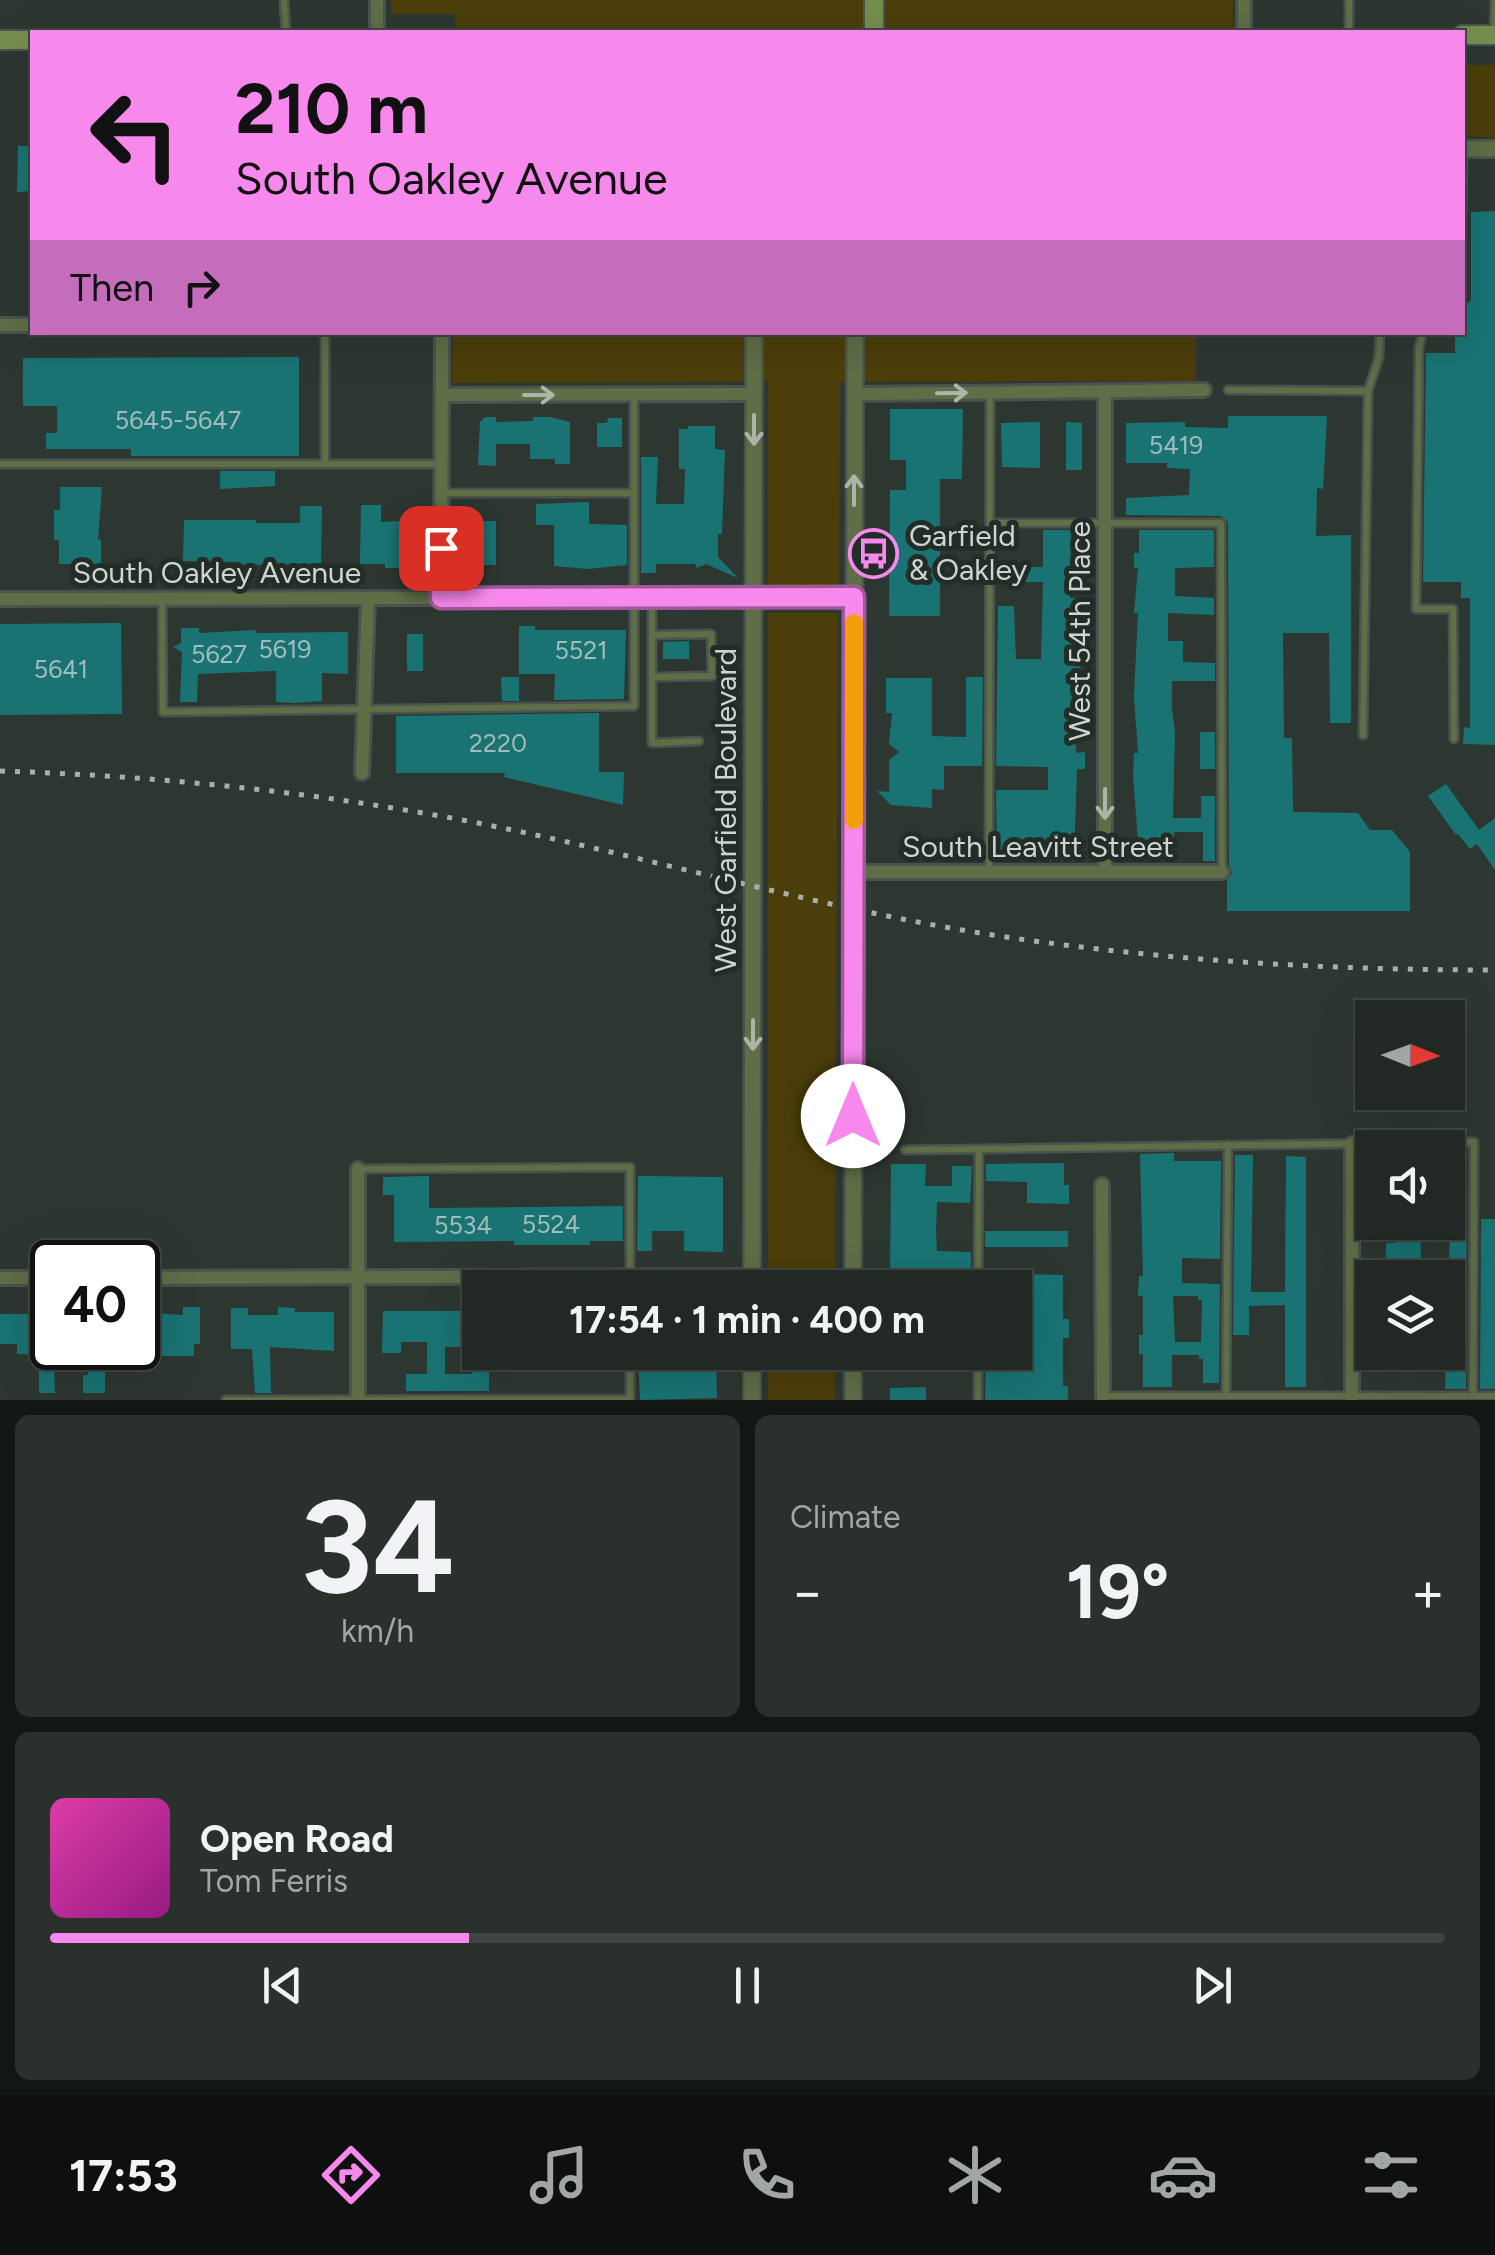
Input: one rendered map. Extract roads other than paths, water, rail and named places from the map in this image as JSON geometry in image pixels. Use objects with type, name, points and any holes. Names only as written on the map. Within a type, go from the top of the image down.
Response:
[{"type":"main road","points":[[874,0],[874,30]]},
{"type":"main road","points":[[1465,35],[1495,35]]},
{"type":"main road","points":[[0,40],[30,40]]},
{"type":"street","points":[[377,0],[377,30]]},
{"type":"street","points":[[1244,0],[1244,30]]},
{"type":"street","points":[[1465,149],[1495,149]]},
{"type":"street","points":[[0,326],[30,326]]},
{"type":"street","points":[[441,598],[442,335]]},
{"type":"street","name":"West Garfield Boulevard","points":[[752,1270],[754,335]]},
{"type":"street","points":[[853,1270],[855,335]]},
{"type":"street","points":[[855,394],[1204,390]]},
{"type":"street","name":"West 54th Place","points":[[1105,392],[1105,871]]},
{"type":"street","points":[[442,395],[754,394]]},
{"type":"street","name":"South Oakley Avenue","points":[[0,599],[854,597]]},
{"type":"street","points":[[362,772],[368,598]]},
{"type":"street","name":"South Leavitt Street","points":[[854,872],[1222,872]]},
{"type":"street","points":[[1352,1144],[1352,1398]]},
{"type":"street","points":[[358,1169],[358,1400]]},
{"type":"street","points":[[1102,1184],[1102,1398]]},
{"type":"street","points":[[0,1278],[30,1278]]},
{"type":"street","points":[[160,1278],[462,1279]]},
{"type":"street","points":[[752,1370],[752,1400]]},
{"type":"street","points":[[853,1370],[853,1400]]},
{"type":"lane","points":[[284,0],[286,30]]},
{"type":"lane","points":[[1349,0],[1349,30]]},
{"type":"lane","points":[[1494,0],[1495,35]]},
{"type":"lane","points":[[324,335],[325,464]]},
{"type":"lane","points":[[1363,735],[1368,391],[1379,357],[1380,335]]},
{"type":"lane","points":[[1423,335],[1418,347],[1416,609],[1453,609],[1454,738]]},
{"type":"lane","points":[[1228,390],[1368,391]]},
{"type":"lane","points":[[989,871],[990,393]]},
{"type":"lane","points":[[162,598],[163,712],[634,706],[634,394]]},
{"type":"lane","points":[[0,464],[441,464]]},
{"type":"lane","points":[[441,493],[634,493]]},
{"type":"lane","points":[[990,522],[1222,523],[1222,872]]},
{"type":"lane","points":[[652,597],[652,743],[699,741]]},
{"type":"lane","points":[[652,635],[712,634],[712,676],[652,677]]},
{"type":"lane","points":[[905,1150],[1474,1142],[1473,1396]]},
{"type":"lane","points":[[1226,1396],[1228,1145]]},
{"type":"lane","points":[[978,1270],[979,1149]]},
{"type":"lane","points":[[358,1169],[630,1166],[630,1270]]},
{"type":"lane","points":[[226,1400],[630,1399],[630,1370]]},
{"type":"lane","points":[[978,1370],[978,1400]]},
{"type":"lane","points":[[1102,1398],[1495,1396]]},
{"type":"railway","points":[[0,771],[121,777],[363,803],[545,837],[917,922],[1044,942],[1237,962],[1495,970]]},
{"type":"place","name":"Garfield & Oakley","points":[[874,553]]}]
